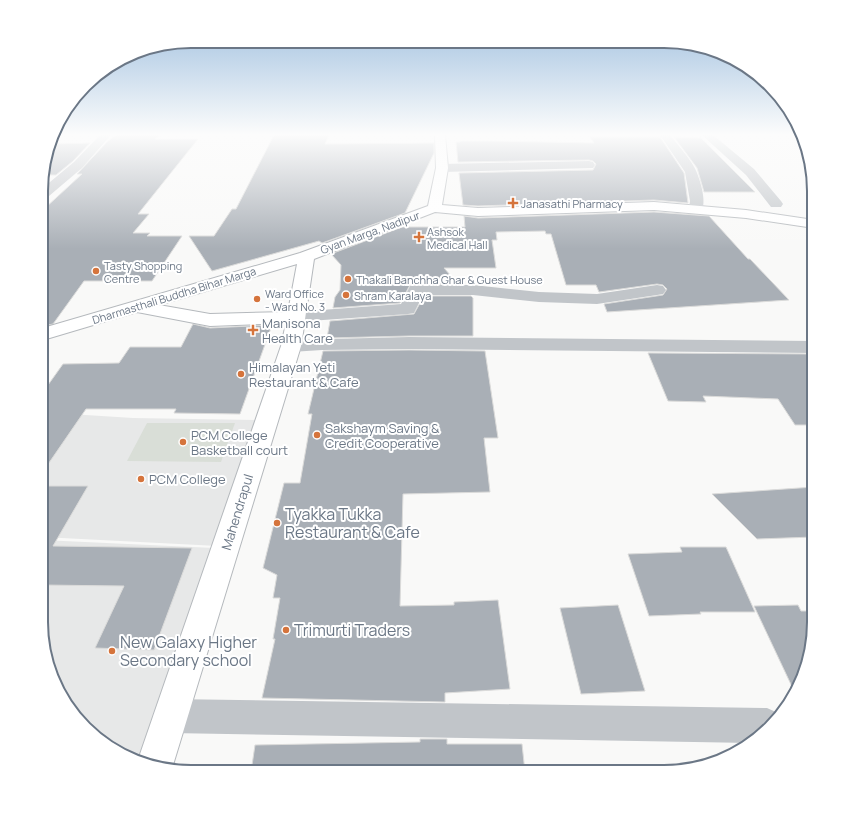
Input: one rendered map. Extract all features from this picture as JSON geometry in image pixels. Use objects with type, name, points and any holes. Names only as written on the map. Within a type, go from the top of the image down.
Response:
[{"type":"main road","points":[[441,173],[434,208],[478,212],[654,206],[696,209],[807,223]]},
{"type":"main road","name":"Gyan Marga, Nadipur","points":[[306,256],[434,208]]},
{"type":"main road","name":"Dharmasthali Buddha Bihar Marga","points":[[48,333],[306,256]]},
{"type":"main road","name":"Mahendrapul","points":[[156,761],[291,346],[306,256]]},
{"type":"main road","points":[[137,306],[210,320],[295,317]]},
{"type":"street","points":[[48,190],[68,173]]},
{"type":"street","points":[[691,173],[696,209]]},
{"type":"street","points":[[751,173],[776,204]]},
{"type":"street","points":[[295,317],[408,309],[416,290],[474,290],[539,297],[597,299],[657,290]]},
{"type":"street","points":[[291,346],[322,344],[409,343],[807,347]]},
{"type":"street","points":[[170,716],[762,726]]},
{"type":"shaded area","name":"PCM College","points":[[70,414],[133,418],[261,420],[218,546],[48,537],[48,420]]},
{"type":"shaded area","name":"PCM College Basketball court","points":[[147,423],[235,423],[221,462],[127,461]]},
{"type":"shaded area","name":"New Galaxy Higher Secondary school","points":[[48,540],[214,548],[143,756],[112,741],[90,723],[72,701],[59,676],[53,659],[48,631]]},
{"type":"building","points":[[49,173],[59,173],[56,175],[49,175]]},
{"type":"building","points":[[171,173],[138,214],[149,214],[133,233],[150,233],[147,236],[182,236],[152,281],[84,281],[53,324],[48,325],[48,205],[82,174],[77,174]]},
{"type":"building","points":[[255,173],[424,173],[405,213],[322,243],[319,241],[212,271],[189,236],[214,236],[232,209],[236,209]]},
{"type":"building","points":[[459,173],[684,173],[688,203],[654,200],[478,206],[463,205]]},
{"type":"building","points":[[698,173],[736,173],[755,192],[704,192]]},
{"type":"building","points":[[654,212],[709,216],[748,259],[750,259],[789,300],[607,312],[604,304],[663,295],[667,289],[663,285],[657,284],[599,292],[596,285],[566,285],[551,234],[546,234],[545,231],[496,232],[497,240],[492,240],[496,268],[444,268],[458,284],[410,285],[400,303],[333,308],[335,297],[340,290],[341,265],[331,254],[402,227],[465,227],[464,216],[478,218]]},
{"type":"building","points":[[424,296],[471,296],[473,298],[473,336],[327,338],[330,321],[414,314]]},
{"type":"building","points":[[193,324],[210,328],[272,325],[240,414],[174,413],[176,409],[86,409],[48,464],[48,385],[63,364],[119,363],[130,347],[181,347]]},
{"type":"building","points":[[323,351],[485,351],[498,438],[484,438],[490,492],[403,494],[400,606],[454,605],[454,602],[498,600],[510,689],[445,693],[445,702],[262,698],[275,639],[273,639],[280,598],[273,598],[277,575],[263,568],[284,483],[300,483],[312,414],[308,414]]},
{"type":"building","points":[[648,353],[807,354],[807,425],[795,425],[778,399],[703,396],[706,402],[668,401]]},
{"type":"building","points":[[48,486],[88,486],[53,546],[192,548],[154,650],[95,648],[124,586],[48,585]]},
{"type":"building","points":[[807,487],[807,537],[757,539],[712,494]]},
{"type":"building","points":[[680,547],[726,547],[755,612],[700,612],[701,614],[649,616],[628,554],[682,552]]},
{"type":"building","points":[[618,605],[645,691],[581,694],[560,608]]},
{"type":"building","points":[[798,605],[801,611],[807,611],[807,631],[804,650],[792,686],[754,606]]},
{"type":"building","points":[[420,739],[447,739],[447,744],[522,744],[524,765],[252,765],[255,745],[420,742]]},
{"type":"place","name":"Janasathi Pharmacy","points":[[513,203]]},
{"type":"place","name":"Ashsok Medical Hall","points":[[419,237]]},
{"type":"place","name":"Tasty Shopping Centre","points":[[96,271]]},
{"type":"place","name":"Thakali Banchha Ghar & Guest House","points":[[348,279]]},
{"type":"place","name":"Shram Karalaya","points":[[346,295]]},
{"type":"place","name":"Ward Office - Ward No. 3","points":[[257,299]]},
{"type":"place","name":"Manisona Health Care","points":[[253,330]]},
{"type":"place","name":"Himalayan Yeti Restaurant & Cafe","points":[[241,374]]},
{"type":"place","name":"Sakshaym Saving & Credit Cooperative","points":[[317,435]]},
{"type":"place","name":"PCM College Basketball court","points":[[183,442]]},
{"type":"place","name":"PCM College","points":[[141,479]]},
{"type":"place","name":"Tyakka Tukka Restaurant & Cafe","points":[[277,523]]},
{"type":"place","name":"Trimurti Traders","points":[[286,630]]},
{"type":"place","name":"New Galaxy Higher Secondary school","points":[[112,651]]}]
